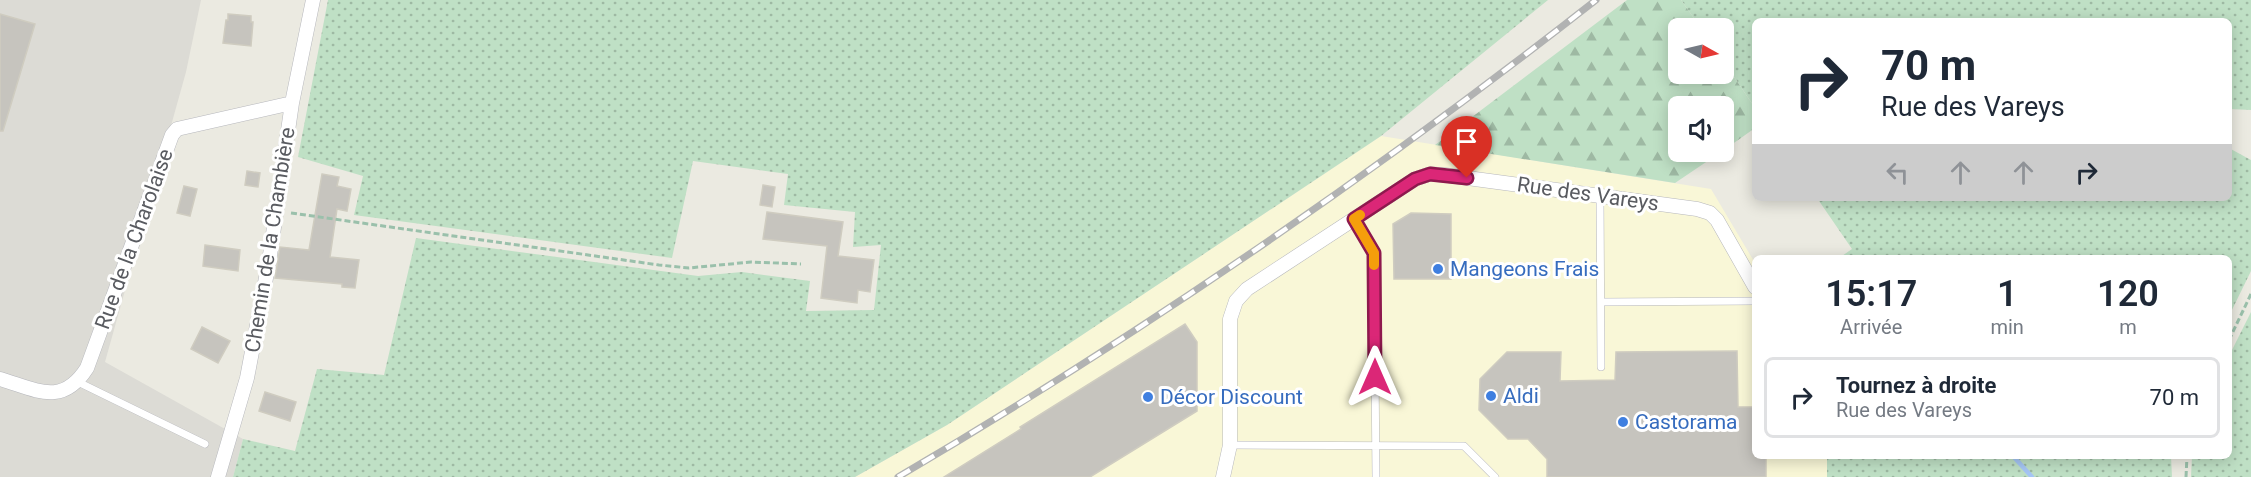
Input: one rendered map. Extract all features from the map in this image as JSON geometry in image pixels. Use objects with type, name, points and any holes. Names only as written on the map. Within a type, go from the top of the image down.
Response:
[{"type":"street","name":"Chemin de la Chambière","points":[[218,477],[247,378],[292,103],[313,0]]},
{"type":"street","name":"Rue de la Charolaise","points":[[78,382],[87,368],[172,135],[182,126],[292,103]]},
{"type":"street","name":"Rue des Vareys","points":[[1223,477],[1230,445],[1230,319],[1236,301],[1247,289],[1415,179],[1430,174],[1697,209],[1710,213],[1717,220],[1752,282]]},
{"type":"street","points":[[0,379],[45,393],[67,390],[78,382]]},
{"type":"lane","points":[[1600,196],[1601,368]]},
{"type":"lane","points":[[1354,219],[1374,253],[1376,477]]},
{"type":"lane","points":[[1601,302],[1752,301]]},
{"type":"lane","points":[[78,382],[205,444]]},
{"type":"lane","points":[[1230,445],[1464,446],[1495,477]]},
{"type":"path","points":[[276,211],[659,265],[689,268],[751,262],[801,264]]},
{"type":"path","points":[[2232,334],[2251,294]]},
{"type":"path","points":[[2186,477],[2187,459]]},
{"type":"shaded area","points":[[0,0],[201,0],[186,72],[105,362],[243,439],[233,477],[0,477]]},
{"type":"shaded area","points":[[1381,136],[1711,189],[1752,258],[1752,459],[1827,459],[1827,477],[855,477],[947,425]]},
{"type":"green space","points":[[328,0],[1548,0],[1381,136],[947,425],[855,477],[233,477],[243,439],[295,451],[317,369],[384,375],[416,238],[698,276],[742,272],[810,281],[806,311],[874,310],[881,245],[853,247],[855,212],[784,205],[788,174],[693,161],[672,258],[354,215],[363,176],[298,157]]},
{"type":"green space","points":[[1627,0],[1681,0],[1694,18],[1668,18],[1668,84],[1734,84],[1734,77],[1752,104],[1752,130],[1734,143],[1734,96],[1668,96],[1668,162],[1706,162],[1675,183],[1435,145]]},
{"type":"green space","points":[[1681,0],[2251,0],[2251,110],[2232,109],[2232,18],[1752,18],[1752,104],[1734,77],[1734,18],[1694,18]]},
{"type":"green space","points":[[2232,150],[2251,160],[2251,271],[2232,310],[2232,255],[1843,255],[1852,249],[1819,201],[2232,201]]},
{"type":"green space","points":[[2251,312],[2251,477],[2191,477],[2192,459],[2232,459],[2232,350]]},
{"type":"green space","points":[[1827,459],[2171,459],[2172,477],[1827,477]]},
{"type":"building","points":[[0,14],[35,24],[3,131],[0,131]]},
{"type":"building","points":[[228,14],[251,16],[251,22],[253,22],[251,46],[223,43]]},
{"type":"building","points":[[247,171],[260,173],[258,187],[245,185]]},
{"type":"building","points":[[322,174],[339,177],[337,186],[351,189],[347,211],[337,209],[330,257],[359,260],[355,288],[342,287],[342,284],[275,278],[280,247],[309,250]]},
{"type":"building","points":[[763,185],[775,187],[772,207],[760,205]]},
{"type":"building","points":[[184,186],[197,189],[190,216],[177,213]]},
{"type":"building","points":[[767,212],[843,222],[838,256],[874,260],[870,292],[858,290],[857,303],[821,298],[827,246],[763,239]]},
{"type":"building","points":[[1411,213],[1451,214],[1451,279],[1394,279],[1393,224]]},
{"type":"building","points":[[205,245],[240,250],[238,271],[203,266]]},
{"type":"building","points":[[1185,324],[1197,342],[1197,411],[1090,477],[944,477],[1021,429],[1020,427]]},
{"type":"building","points":[[202,327],[230,341],[218,363],[191,349]]},
{"type":"building","name":"Castorama","points":[[1737,351],[1738,407],[1752,407],[1752,459],[1766,459],[1766,477],[1547,477],[1547,459],[1528,439],[1508,439],[1479,410],[1480,379],[1507,352],[1561,352],[1560,381],[1615,380],[1616,352]]},
{"type":"building","points":[[265,392],[296,402],[290,421],[259,411]]},
{"type":"waterway","points":[[2016,459],[2032,477]]},
{"type":"railway","points":[[898,477],[1078,367],[1255,250],[1427,128],[1596,0]]},
{"type":"slow traffic","points":[[1360,215],[1354,219],[1374,253],[1374,265]]},
{"type":"place","name":"Mangeons Frais","points":[[1438,269]]},
{"type":"place","name":"Aldi","points":[[1491,396]]},
{"type":"place","name":"Décor Discount","points":[[1148,397]]},
{"type":"place","name":"Castorama","points":[[1623,422]]},
{"type":"route","points":[[1375,377],[1374,253],[1354,219],[1415,179],[1430,174],[1467,178]]}]
